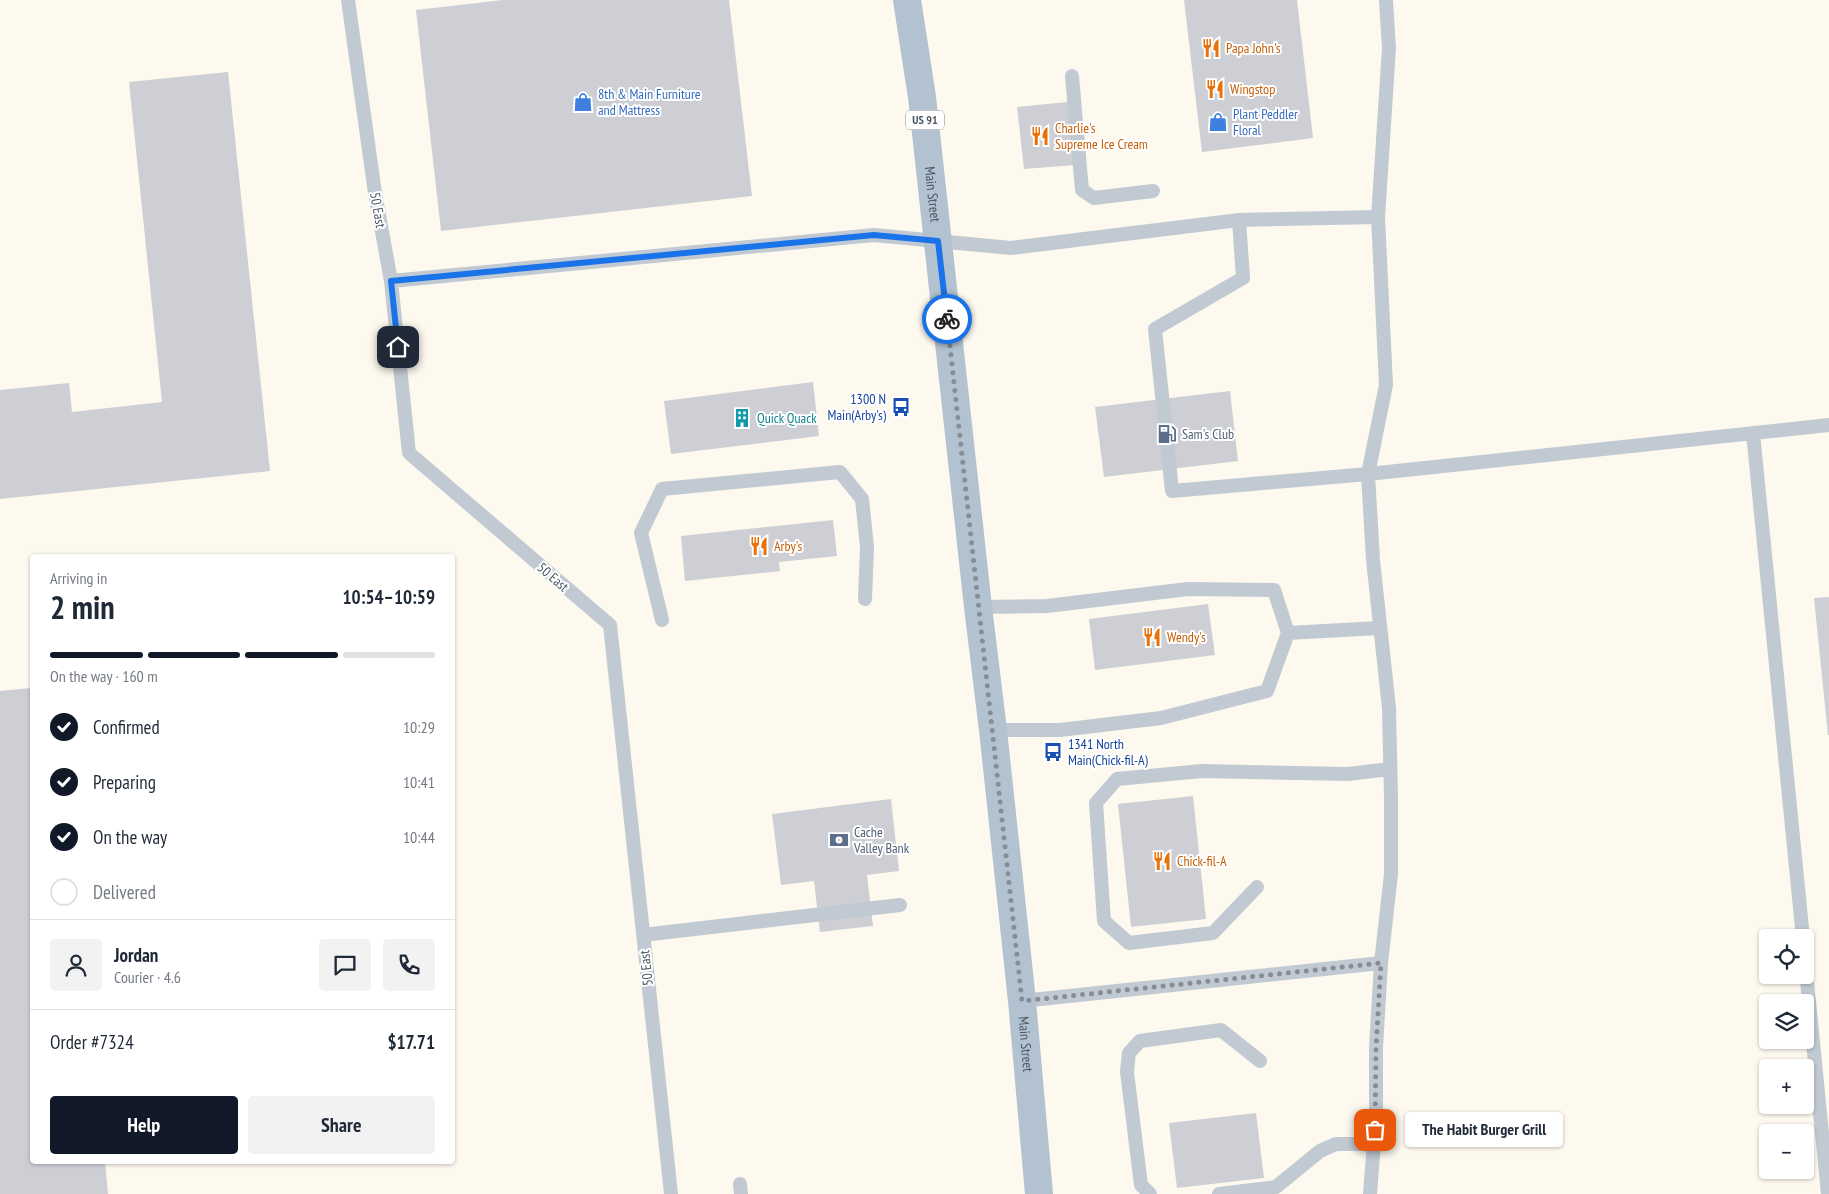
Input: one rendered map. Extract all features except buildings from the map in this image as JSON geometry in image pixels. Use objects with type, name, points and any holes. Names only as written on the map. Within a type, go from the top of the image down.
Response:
[{"type":"main road","name":"Main Street","points":[[907,0],[922,97],[993,730],[1022,1001],[1039,1194]]},
{"type":"lane","name":"50 East","points":[[348,0],[376,193],[391,281],[409,453],[610,625],[670,1194]]},
{"type":"lane","points":[[1370,1194],[1374,1144],[1376,1048],[1381,963],[1390,874],[1388,708],[1373,560],[1368,474],[1386,385],[1378,217],[1389,48],[1386,0]]},
{"type":"lane","points":[[1072,76],[1082,190],[1094,198],[1153,191]]},
{"type":"lane","points":[[391,281],[874,235],[1011,248],[1239,220],[1378,217]]},
{"type":"lane","points":[[1239,220],[1243,278],[1155,330],[1172,491],[1368,474],[1829,426]]},
{"type":"lane","points":[[1753,433],[1802,929]]},
{"type":"lane","points":[[662,620],[641,533],[662,489],[840,472],[862,499],[867,547],[865,600]]},
{"type":"lane","points":[[978,607],[1047,606],[1188,589],[1274,590],[1288,633],[1267,691],[1161,718],[1060,730],[993,730]]},
{"type":"lane","points":[[1288,633],[1380,628]]},
{"type":"lane","points":[[1257,886],[1213,933],[1129,943],[1104,921],[1096,803],[1117,779],[1202,771],[1348,774],[1390,769]]},
{"type":"lane","points":[[643,935],[900,905]]},
{"type":"lane","points":[[1022,1001],[1381,963]]},
{"type":"lane","points":[[1807,984],[1828,1194]]},
{"type":"lane","points":[[1150,1194],[1141,1185],[1126,1072],[1130,1053],[1140,1041],[1221,1030],[1260,1061]]},
{"type":"lane","points":[[1219,1194],[1276,1187],[1320,1151],[1336,1144],[1374,1144]]},
{"type":"shaded area","points":[[0,0],[1829,0],[1829,1194],[0,1194]]},
{"type":"way so far","points":[[947,319],[1022,1001],[1381,963],[1376,1048],[1375,1130]]},
{"type":"place","name":"Papa John's","points":[[1211,48]]},
{"type":"place","name":"Wingstop","points":[[1215,89]]},
{"type":"place","name":"8th & Main Furniture and Mattress","points":[[583,102]]},
{"type":"place","name":"Plant Peddler Floral","points":[[1218,122]]},
{"type":"place","name":"Charlie's Supreme Ice Cream","points":[[1040,136]]},
{"type":"place","name":"1300 N Main(Arby's)","points":[[901,407]]},
{"type":"place","name":"Quick Quack","points":[[742,418]]},
{"type":"place","name":"Sam's Club","points":[[1167,434]]},
{"type":"place","name":"Arby's","points":[[759,546]]},
{"type":"place","name":"Wendy's","points":[[1152,637]]},
{"type":"place","name":"1341 North Main(Chick-fil-A)","points":[[1053,752]]},
{"type":"place","name":"Cache Valley Bank","points":[[839,840]]},
{"type":"place","name":"Chick-fil-A","points":[[1162,861]]},
{"type":"place","name":"The Habit Burger Grill","points":[[1375,1130]]},
{"type":"route","points":[[398,347],[391,281],[874,235],[938,241],[947,319]]}]
